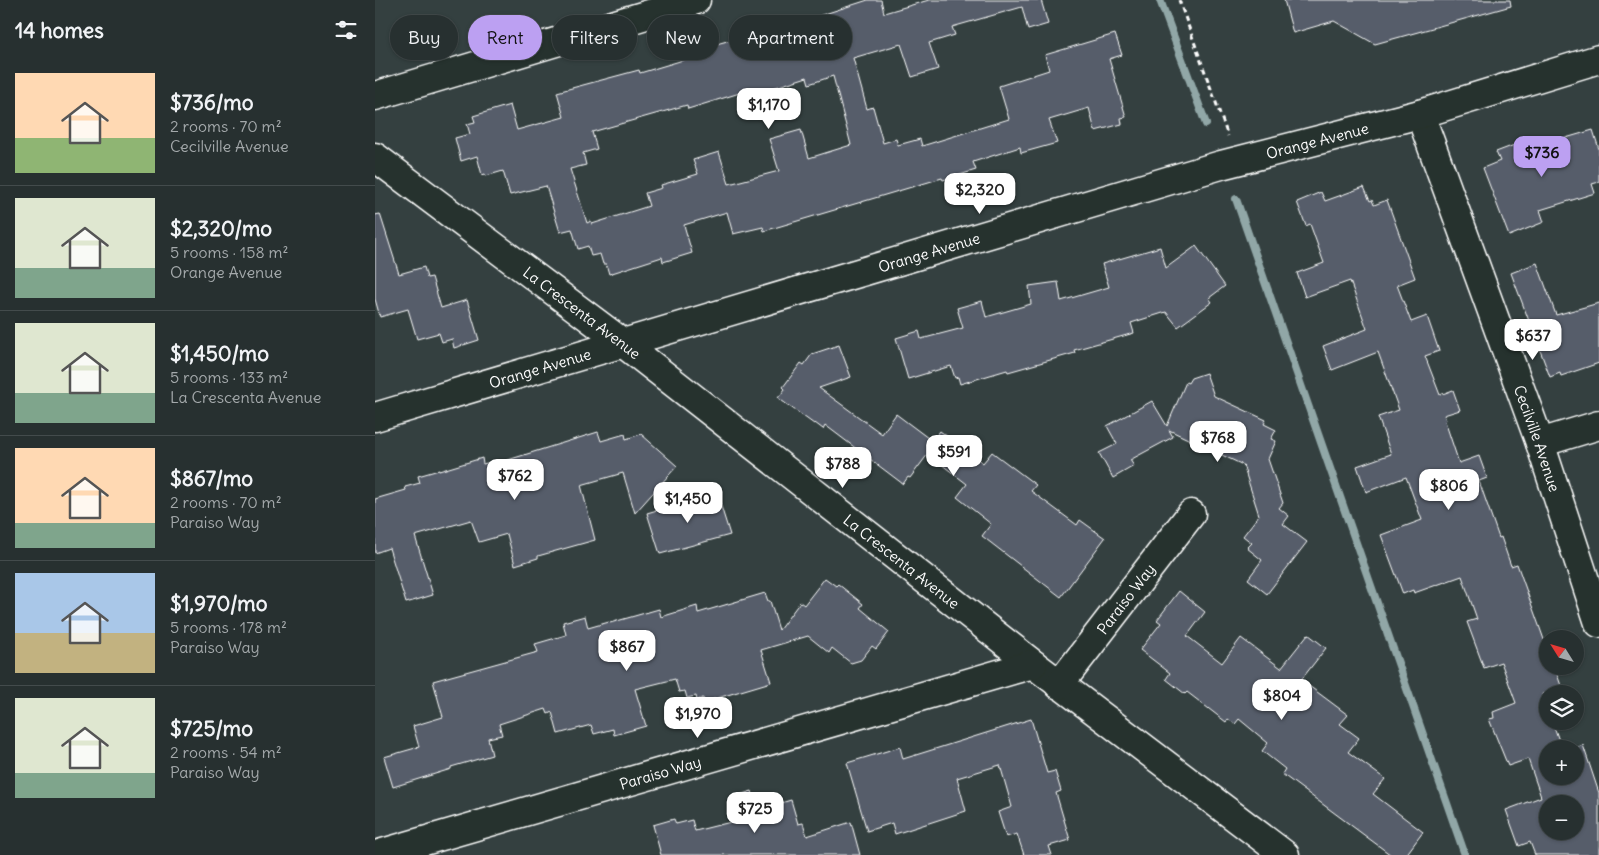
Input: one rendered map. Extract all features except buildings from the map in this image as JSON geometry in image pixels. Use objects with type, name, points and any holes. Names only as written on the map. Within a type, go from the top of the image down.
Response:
[{"type":"street","points":[[375,96],[696,0]]},
{"type":"street","name":"Orange Avenue","points":[[375,417],[1237,161],[1420,114],[1599,59]]},
{"type":"street","name":"Cecilville Avenue","points":[[1420,114],[1540,443],[1599,623]]},
{"type":"street","name":"La Crescenta Avenue","points":[[375,157],[623,344],[1059,685],[1285,855]]},
{"type":"street","points":[[1540,443],[1599,425]]},
{"type":"street","name":"Paraiso Way","points":[[1059,685],[1191,514]]},
{"type":"street","name":"Paraiso Way","points":[[376,855],[1033,664]]},
{"type":"path","points":[[1179,0],[1237,161]]},
{"type":"waterway","points":[[1160,0],[1206,124]]},
{"type":"waterway","points":[[1236,199],[1465,855]]}]
